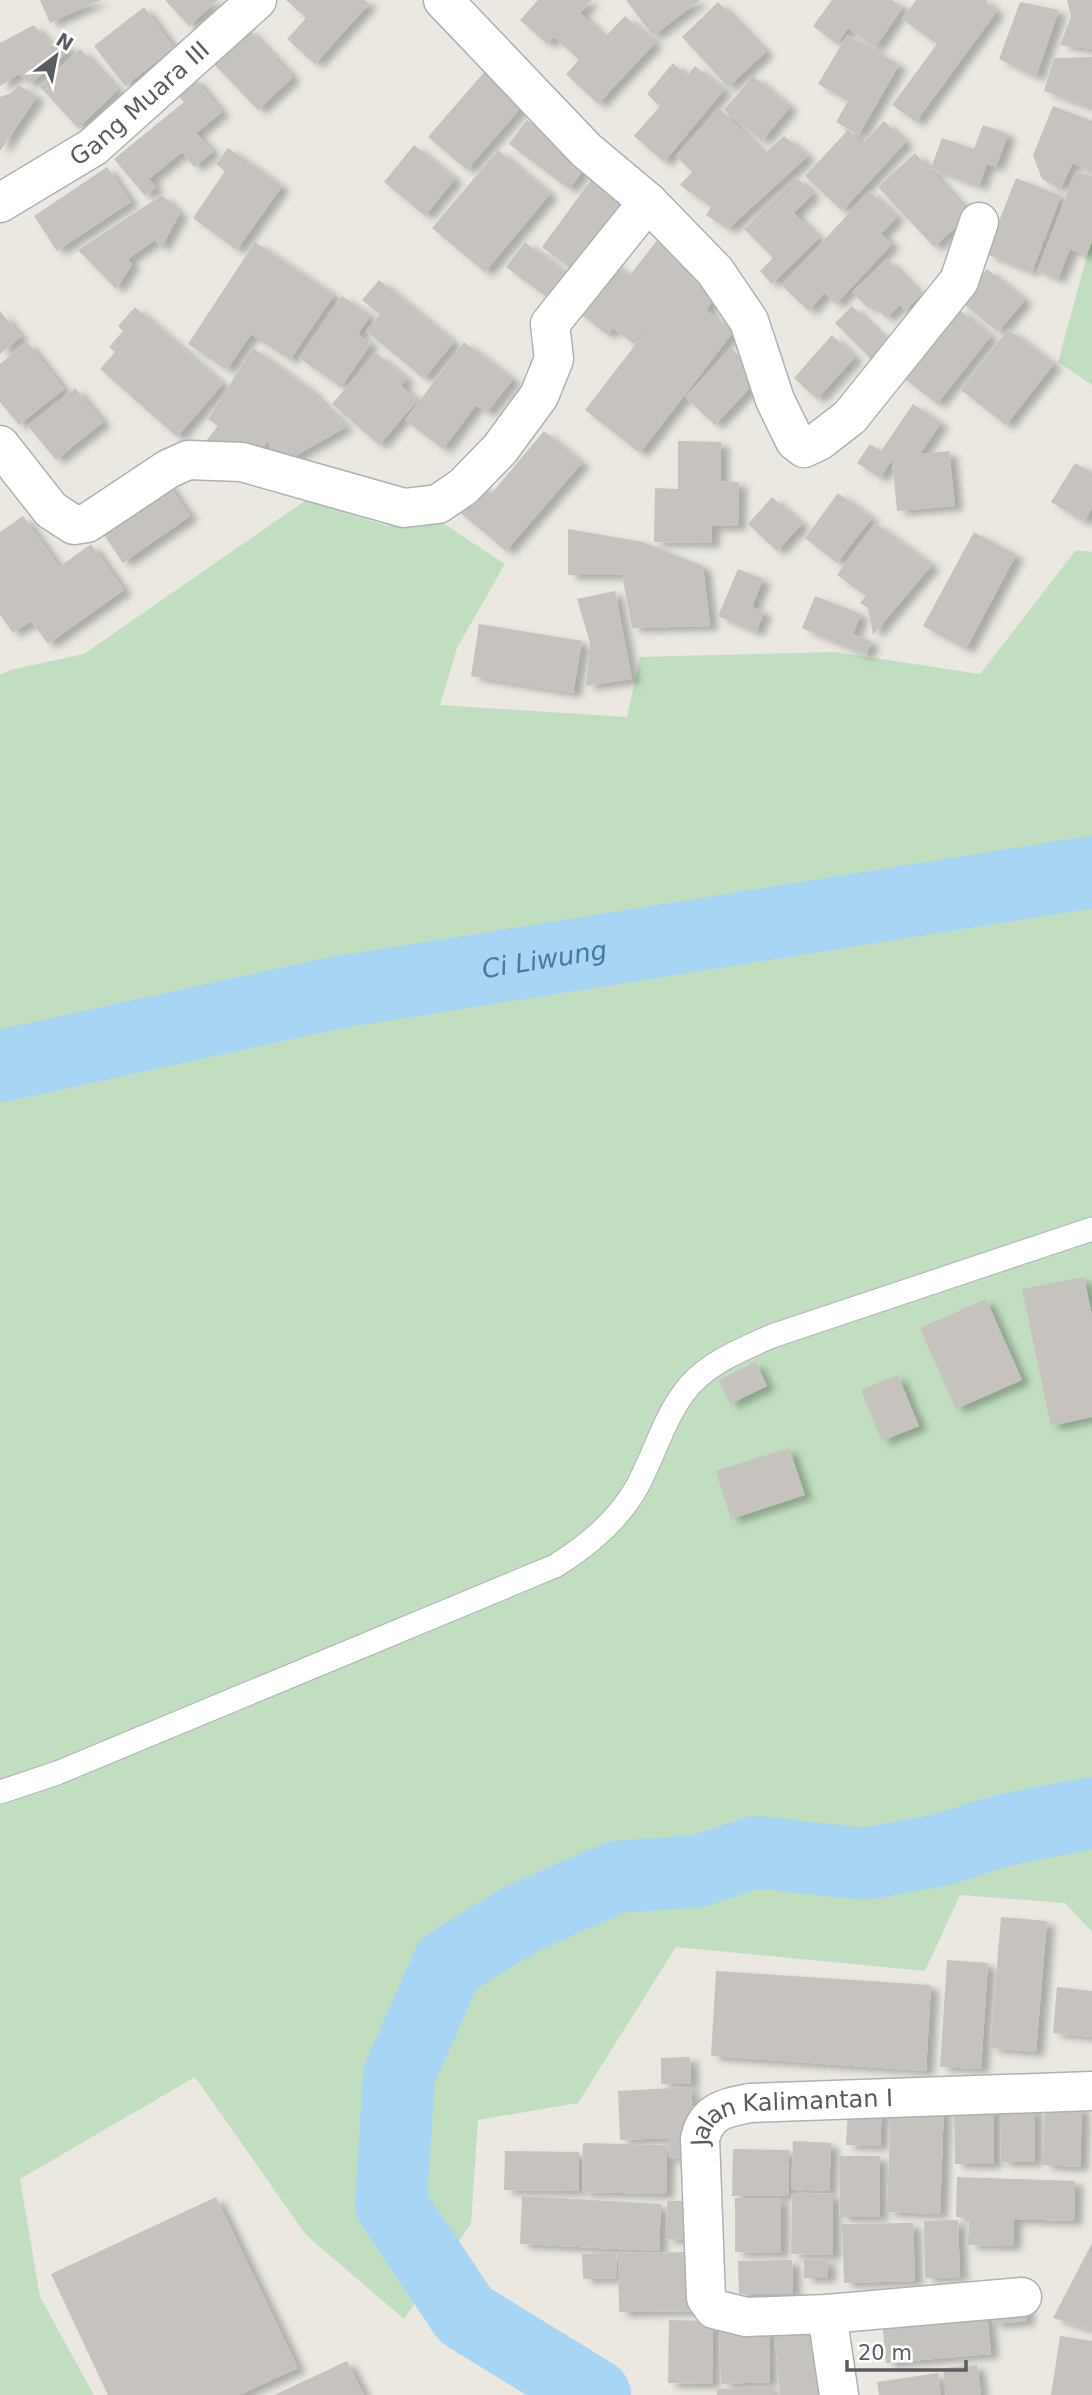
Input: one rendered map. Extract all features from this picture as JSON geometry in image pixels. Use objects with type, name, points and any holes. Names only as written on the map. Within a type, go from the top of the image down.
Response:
[{"type":"street","name":"Gang Muara III","points":[[6,200],[93,148],[257,0]]},
{"type":"street","points":[[443,0],[586,150],[648,202],[715,271],[749,321],[780,411],[795,441],[804,448],[819,441],[850,416],[960,281],[979,222]]},
{"type":"street","points":[[0,445],[51,510],[74,525],[87,523],[168,469],[188,460],[242,462],[404,508],[439,504],[463,487],[526,416],[547,382],[554,359],[550,324],[648,202]]},
{"type":"street","name":"Jalan Kalimantan I","points":[[1022,2297],[827,2314],[746,2316],[714,2309],[706,2298],[700,2139],[703,2126],[718,2110],[750,2103],[1092,2091]]},
{"type":"street","points":[[827,2314],[839,2395]]},
{"type":"lane","points":[[0,1792],[57,1773],[555,1566],[580,1550],[621,1511],[638,1485],[678,1401],[707,1370],[729,1356],[772,1336],[1092,1229]]},
{"type":"green space","points":[[1092,237],[1092,385],[1058,362]]},
{"type":"green space","points":[[306,500],[387,526],[423,510],[505,564],[457,648],[440,705],[627,717],[640,657],[835,652],[980,674],[1076,550],[1092,552],[1092,1932],[1065,1903],[960,1895],[925,1971],[676,1947],[578,2103],[478,2120],[471,2224],[404,2319],[306,2235],[195,2077],[20,2179],[40,2297],[94,2395],[0,2395],[0,675],[10,670],[84,654]]},
{"type":"building","points":[[40,0],[101,0],[50,23]]},
{"type":"building","points":[[165,0],[218,0],[189,26]]},
{"type":"building","points":[[286,0],[365,0],[369,4],[315,64],[287,39],[306,18]]},
{"type":"building","points":[[538,0],[592,0],[580,13],[605,37],[625,16],[655,43],[598,104],[566,74],[579,60],[554,37],[547,44],[520,20]]},
{"type":"building","points":[[626,0],[700,0],[653,36]]},
{"type":"building","points":[[832,0],[892,0],[903,7],[875,48],[848,28],[837,44],[813,26]]},
{"type":"building","points":[[916,0],[988,0],[986,3],[997,11],[916,122],[892,105],[937,44],[902,19]]},
{"type":"building","points":[[1067,0],[1092,0],[1092,49],[1060,45],[1071,17]]},
{"type":"building","points":[[718,2],[766,52],[728,87],[682,37]]},
{"type":"building","points":[[1020,2],[1059,10],[1036,77],[999,59]]},
{"type":"building","points":[[144,7],[174,48],[125,86],[94,46]]},
{"type":"building","points":[[34,25],[45,39],[72,48],[30,84],[19,74],[0,86],[0,43]]},
{"type":"building","points":[[247,28],[293,77],[258,110],[211,61]]},
{"type":"building","points":[[847,35],[899,65],[859,135],[836,122],[848,101],[818,84]]},
{"type":"building","points":[[80,49],[118,90],[78,128],[40,87]]},
{"type":"building","points":[[1092,57],[1092,108],[1044,91],[1054,58]]},
{"type":"building","points":[[492,63],[531,96],[467,170],[428,137]]},
{"type":"building","points":[[673,63],[687,76],[695,66],[724,90],[664,162],[634,136],[660,106],[647,94]]},
{"type":"building","points":[[753,76],[790,107],[762,141],[724,110]]},
{"type":"building","points":[[193,77],[222,112],[196,133],[213,152],[194,167],[182,152],[149,179],[156,187],[145,196],[114,159],[184,102],[175,92]]},
{"type":"building","points":[[19,85],[37,97],[0,151],[0,97],[11,93]]},
{"type":"building","points":[[1053,106],[1092,121],[1092,172],[1073,163],[1060,189],[1042,179],[1033,155]]},
{"type":"building","points":[[719,108],[764,154],[784,136],[808,156],[728,229],[706,215],[711,207],[680,185],[692,172],[676,156]]},
{"type":"building","points":[[527,120],[588,164],[569,189],[509,144]]},
{"type":"building","points":[[884,121],[906,142],[842,211],[805,176],[848,130],[862,144]]},
{"type":"building","points":[[983,125],[1008,134],[996,167],[987,164],[979,186],[931,168],[942,138],[974,149]]},
{"type":"building","points":[[414,145],[455,179],[425,216],[384,182]]},
{"type":"building","points":[[228,148],[282,186],[237,250],[193,218],[225,171],[216,164]]},
{"type":"building","points":[[498,150],[550,194],[485,272],[432,228]]},
{"type":"building","points":[[915,153],[970,214],[934,247],[878,187]]},
{"type":"building","points":[[107,167],[131,202],[57,251],[34,216]]},
{"type":"building","points":[[1076,171],[1092,177],[1092,241],[1086,256],[1070,249],[1058,279],[1037,271]]},
{"type":"building","points":[[596,173],[632,199],[577,273],[542,247]]},
{"type":"building","points":[[796,177],[813,194],[794,213],[819,238],[772,284],[760,271],[773,258],[744,229]]},
{"type":"building","points":[[1016,178],[1061,196],[1032,272],[986,254]]},
{"type":"building","points":[[869,191],[897,217],[881,234],[892,244],[836,304],[824,293],[809,311],[782,286]]},
{"type":"building","points":[[162,195],[180,213],[161,248],[155,240],[128,259],[132,265],[116,289],[78,250]]},
{"type":"building","points":[[663,233],[722,289],[706,310],[734,331],[640,453],[585,410],[676,292],[634,344],[613,328],[607,335],[571,306],[608,259],[629,276]]},
{"type":"building","points":[[255,242],[334,295],[290,360],[251,334],[227,370],[188,344]]},
{"type":"building","points":[[525,242],[574,280],[556,304],[506,267]]},
{"type":"building","points":[[887,259],[921,295],[905,311],[900,305],[886,318],[873,305],[869,309],[852,292]]},
{"type":"building","points":[[987,269],[1025,300],[998,332],[960,301]]},
{"type":"building","points":[[379,280],[454,342],[424,379],[366,331],[380,314],[362,300]]},
{"type":"building","points":[[342,296],[370,316],[358,334],[371,344],[341,387],[299,358]]},
{"type":"building","points":[[852,306],[890,344],[873,361],[835,323]]},
{"type":"building","points":[[135,307],[223,384],[177,437],[100,369],[115,352],[109,347],[123,331],[118,326]]},
{"type":"building","points":[[958,309],[991,336],[937,404],[895,371]]},
{"type":"building","points":[[0,311],[21,337],[0,354]]},
{"type":"building","points":[[1008,329],[1054,364],[1006,425],[961,390]]},
{"type":"building","points":[[832,335],[855,357],[817,399],[794,378]]},
{"type":"building","points":[[27,342],[64,389],[19,425],[0,402],[0,364]]},
{"type":"building","points":[[464,342],[513,379],[487,413],[476,405],[443,449],[405,420]]},
{"type":"building","points":[[253,348],[308,388],[346,427],[276,467],[268,441],[259,453],[239,440],[224,461],[201,447],[218,426],[208,419]]},
{"type":"building","points":[[731,348],[761,376],[715,425],[685,397]]},
{"type":"building","points":[[376,353],[407,379],[401,386],[418,400],[379,445],[332,404]]},
{"type":"building","points":[[75,388],[103,422],[56,460],[28,426]]},
{"type":"building","points":[[913,404],[941,423],[920,454],[949,451],[955,506],[897,511],[892,460],[880,478],[857,463],[870,444],[881,451]]},
{"type":"building","points":[[544,431],[582,463],[506,551],[455,508],[476,482],[491,494]]},
{"type":"building","points":[[678,441],[721,442],[721,481],[739,482],[738,526],[712,526],[712,543],[654,542],[655,488],[678,489]]},
{"type":"building","points":[[1075,463],[1092,473],[1092,508],[1084,522],[1051,502]]},
{"type":"building","points":[[165,480],[190,516],[123,563],[98,526]]},
{"type":"building","points":[[838,493],[872,518],[837,563],[805,538]]},
{"type":"building","points":[[772,497],[802,524],[777,551],[748,524]]},
{"type":"building","points":[[23,516],[59,567],[91,544],[124,590],[48,644],[31,621],[13,633],[0,615],[0,532]]},
{"type":"building","points":[[875,523],[932,565],[873,635],[868,608],[860,603],[866,596],[837,575]]},
{"type":"building","points":[[568,529],[643,542],[703,566],[710,626],[632,628],[622,575],[568,575]]},
{"type":"building","points":[[974,532],[1016,555],[966,649],[923,626]]},
{"type":"building","points":[[738,569],[763,579],[752,607],[764,612],[756,632],[718,616]]},
{"type":"building","points":[[615,591],[632,679],[586,686],[590,643],[577,599]]},
{"type":"building","points":[[815,596],[861,614],[853,634],[872,642],[866,655],[802,628]]},
{"type":"building","points":[[479,624],[582,641],[573,693],[471,676]]},
{"type":"building","points":[[1084,1277],[1092,1316],[1092,1417],[1051,1426],[1022,1289]]},
{"type":"building","points":[[986,1299],[1022,1380],[956,1409],[920,1328]]},
{"type":"building","points":[[756,1362],[767,1386],[730,1404],[719,1380]]},
{"type":"building","points":[[898,1375],[919,1426],[882,1441],[861,1390]]},
{"type":"building","points":[[789,1448],[805,1495],[731,1519],[716,1471]]},
{"type":"building","points":[[1001,1917],[1047,1921],[1036,2052],[990,2048]]},
{"type":"building","points":[[947,1960],[988,1963],[981,2069],[940,2067]]},
{"type":"building","points":[[716,1971],[931,1985],[926,2071],[711,2056]]},
{"type":"building","points":[[1057,1987],[1092,1991],[1092,2037],[1053,2033]]},
{"type":"building","points":[[690,2057],[691,2084],[661,2084],[661,2058]]},
{"type":"building","points":[[691,2087],[696,2156],[669,2158],[668,2138],[620,2140],[618,2091]]},
{"type":"building","points":[[891,2103],[944,2105],[940,2214],[887,2212]]},
{"type":"building","points":[[954,2105],[994,2106],[994,2164],[955,2164]]},
{"type":"building","points":[[1045,2105],[1082,2107],[1080,2167],[1043,2165]]},
{"type":"building","points":[[848,2106],[882,2108],[880,2146],[846,2145]]},
{"type":"building","points":[[1000,2108],[1035,2108],[1035,2162],[1001,2162]]},
{"type":"building","points":[[793,2141],[831,2143],[829,2191],[791,2189]]},
{"type":"building","points":[[583,2143],[667,2145],[666,2194],[582,2192]]},
{"type":"building","points":[[733,2149],[789,2150],[789,2195],[732,2196]]},
{"type":"building","points":[[505,2151],[579,2152],[579,2191],[504,2190]]},
{"type":"building","points":[[839,2156],[880,2156],[880,2217],[840,2217]]},
{"type":"building","points":[[957,2177],[1075,2181],[1074,2221],[1014,2219],[1013,2246],[968,2245],[969,2218],[956,2217]]},
{"type":"building","points":[[792,2193],[833,2194],[833,2255],[791,2254]]},
{"type":"building","points":[[522,2196],[661,2204],[659,2251],[520,2244]]},
{"type":"building","points":[[216,2197],[298,2368],[239,2395],[108,2395],[51,2274]]},
{"type":"building","points":[[735,2198],[781,2198],[781,2253],[735,2252]]},
{"type":"building","points":[[667,2201],[701,2201],[699,2241],[666,2239]]},
{"type":"building","points":[[958,2220],[960,2277],[925,2278],[924,2221]]},
{"type":"building","points":[[913,2223],[915,2281],[844,2283],[842,2224]]},
{"type":"building","points":[[1092,2243],[1092,2330],[1053,2318]]},
{"type":"building","points":[[698,2252],[699,2311],[619,2312],[618,2253]]},
{"type":"building","points":[[616,2253],[617,2278],[583,2279],[582,2254]]},
{"type":"building","points":[[792,2260],[793,2294],[739,2294],[738,2261]]},
{"type":"building","points":[[804,2260],[828,2260],[828,2278],[804,2278]]},
{"type":"building","points":[[1025,2299],[1027,2321],[993,2324],[991,2302]]},
{"type":"building","points":[[986,2302],[991,2354],[886,2363],[881,2310]]},
{"type":"building","points":[[669,2320],[713,2321],[712,2384],[668,2383]]},
{"type":"building","points":[[824,2323],[830,2395],[780,2395],[774,2327]]},
{"type":"building","points":[[769,2326],[770,2382],[721,2384],[719,2328]]},
{"type":"building","points":[[1060,2336],[1092,2341],[1092,2395],[1051,2395]]},
{"type":"building","points":[[347,2361],[364,2395],[274,2395]]},
{"type":"building","points":[[977,2365],[981,2395],[946,2395],[943,2368]]},
{"type":"building","points":[[938,2373],[941,2395],[879,2395],[877,2382]]},
{"type":"building","points":[[773,2387],[773,2395],[717,2395],[717,2389]]},
{"type":"waterway","name":"Ci Liwung","points":[[0,1066],[334,993],[1092,872]]},
{"type":"waterway","points":[[595,2395],[465,2315],[391,2204],[399,2075],[448,1964],[521,1919],[616,1877],[699,1871],[755,1852],[864,1864],[941,1850],[1004,1830],[1092,1813]]}]
